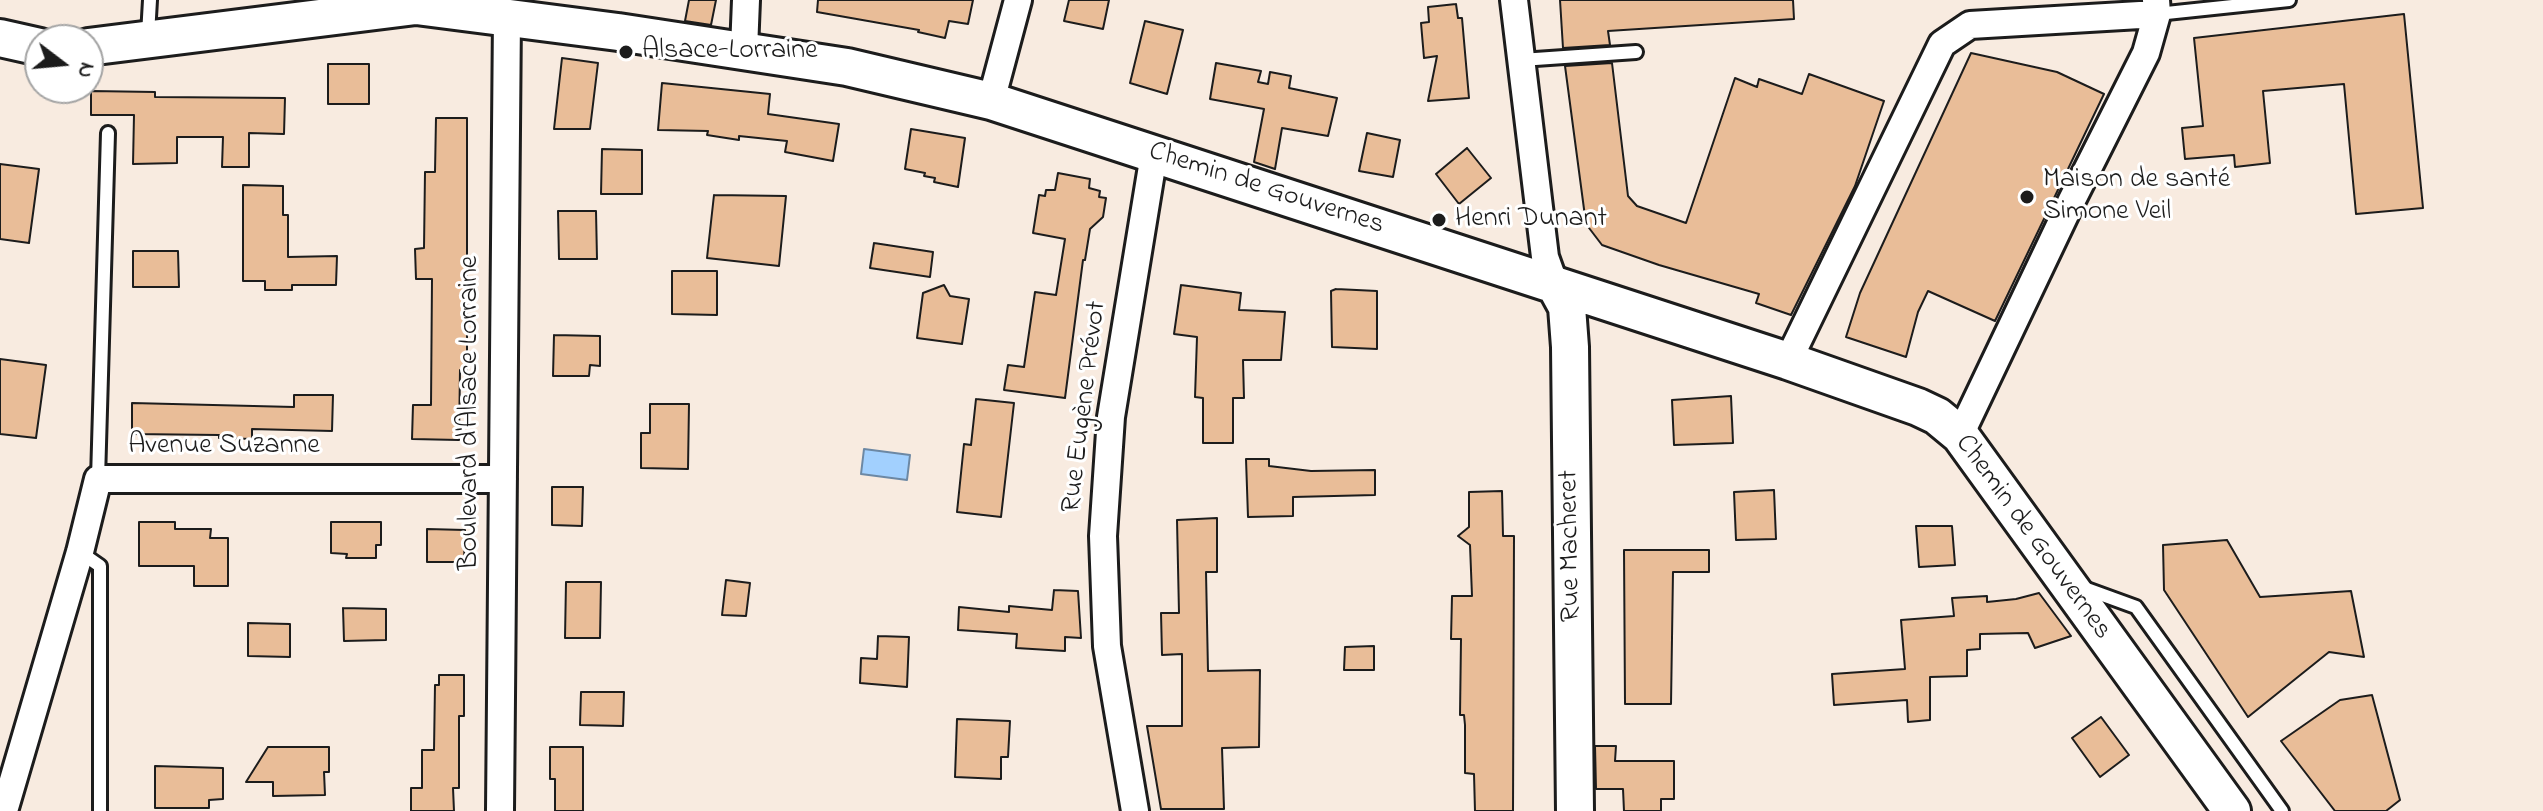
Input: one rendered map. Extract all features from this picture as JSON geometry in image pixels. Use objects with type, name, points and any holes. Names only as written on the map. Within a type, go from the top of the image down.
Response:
[{"type":"street","points":[[744,50],[746,0]]},
{"type":"street","points":[[991,101],[1018,0]]},
{"type":"street","points":[[1514,0],[1545,257],[1555,285]]},
{"type":"street","name":"Chemin de Gouvernes","points":[[104,46],[416,6],[507,16],[847,67],[991,101],[1788,361],[1918,407],[1937,416],[1960,435],[2232,811]]},
{"type":"street","points":[[1788,361],[1942,44],[1970,25],[2156,7],[2146,53],[1960,435]]},
{"type":"street","name":"Boulevard d'Alsace Lorraine","points":[[500,811],[507,16]]},
{"type":"street","points":[[0,38],[24,43]]},
{"type":"street","name":"Rue Eugène Prévot","points":[[1135,811],[1107,646],[1103,536],[1111,417],[1154,154]]},
{"type":"street","name":"Rue Macheret","points":[[1555,285],[1567,307],[1570,347],[1575,811]]},
{"type":"street","name":"Avenue Suzanne","points":[[4,811],[80,552],[98,479],[503,479]]},
{"type":"lane","points":[[147,42],[150,0]]},
{"type":"lane","points":[[2156,7],[2289,0]]},
{"type":"lane","points":[[1521,60],[1636,52]]},
{"type":"lane","points":[[98,479],[108,133]]},
{"type":"lane","points":[[80,552],[100,566],[100,811]]},
{"type":"lane","points":[[2065,582],[2136,607],[2282,811]]},
{"type":"water","points":[[864,449],[910,455],[907,480],[861,474]]},
{"type":"building","points":[[689,0],[716,0],[711,25],[685,21]]},
{"type":"building","points":[[818,0],[973,0],[968,24],[949,21],[945,38],[919,30],[817,12]]},
{"type":"building","points":[[1069,0],[1109,0],[1103,29],[1064,21]]},
{"type":"building","points":[[1560,0],[1793,0],[1794,19],[1608,31],[1610,45],[1563,48]]},
{"type":"building","points":[[1456,4],[1458,18],[1462,18],[1469,98],[1428,101],[1437,56],[1424,58],[1421,23],[1429,22],[1428,7]]},
{"type":"building","points":[[2404,14],[2423,208],[2356,214],[2344,84],[2263,91],[2270,163],[2235,167],[2234,155],[2185,159],[2182,128],[2203,126],[2194,38]]},
{"type":"building","points":[[1145,21],[1183,30],[1167,94],[1130,83]]},
{"type":"building","points":[[1971,53],[2057,72],[2104,94],[1995,321],[1928,291],[1918,312],[1906,357],[1846,337],[1860,293]]},
{"type":"building","points":[[562,58],[598,63],[590,129],[554,129]]},
{"type":"building","points":[[1216,63],[1261,71],[1258,82],[1268,84],[1270,72],[1291,76],[1289,88],[1337,98],[1328,136],[1282,128],[1275,169],[1254,162],[1264,109],[1210,99]]},
{"type":"building","points":[[1612,63],[1628,196],[1637,206],[1686,223],[1735,78],[1757,87],[1759,79],[1802,94],[1809,74],[1884,101],[1855,186],[1791,315],[1756,303],[1759,294],[1602,245],[1586,224],[1565,66]]},
{"type":"building","points":[[328,64],[369,64],[369,104],[328,104]]},
{"type":"building","points":[[662,83],[770,94],[768,114],[839,124],[833,161],[785,152],[787,141],[739,136],[739,140],[707,135],[708,131],[658,130]]},
{"type":"building","points":[[104,91],[155,92],[155,97],[285,98],[284,134],[249,133],[249,167],[222,167],[223,137],[177,137],[177,163],[133,164],[134,115],[91,115],[91,104],[104,104]]},
{"type":"building","points":[[436,118],[467,118],[467,370],[460,370],[459,440],[412,439],[413,405],[431,405],[432,279],[416,279],[415,249],[424,248],[425,172],[435,172]]},
{"type":"building","points":[[911,129],[965,138],[958,187],[934,182],[935,178],[924,176],[925,173],[905,169]]},
{"type":"building","points":[[1367,133],[1400,140],[1393,177],[1359,171]]},
{"type":"building","points":[[1467,148],[1491,178],[1459,204],[1436,174]]},
{"type":"building","points":[[602,149],[642,150],[642,194],[601,194]]},
{"type":"building","points":[[0,164],[39,169],[29,243],[0,239]]},
{"type":"building","points":[[1058,173],[1090,179],[1089,188],[1100,191],[1099,197],[1106,198],[1103,217],[1090,229],[1083,260],[1065,398],[1004,390],[1008,365],[1024,367],[1035,292],[1056,295],[1065,239],[1033,233],[1039,195],[1045,196],[1046,190],[1055,190]]},
{"type":"building","points":[[243,185],[283,186],[283,215],[288,215],[288,257],[337,256],[336,285],[292,285],[292,290],[265,290],[265,281],[243,281]]},
{"type":"building","points":[[714,195],[786,196],[779,266],[707,258]]},
{"type":"building","points":[[558,211],[596,211],[597,259],[559,259]]},
{"type":"building","points":[[874,243],[933,252],[930,277],[870,268]]},
{"type":"building","points":[[133,251],[178,251],[179,287],[133,287]]},
{"type":"building","points":[[672,271],[717,271],[717,315],[672,314]]},
{"type":"building","points":[[944,285],[950,296],[969,299],[962,344],[917,338],[923,293]]},
{"type":"building","points":[[1181,285],[1241,293],[1239,310],[1285,312],[1281,360],[1243,360],[1244,398],[1233,398],[1233,443],[1203,443],[1203,398],[1195,397],[1197,337],[1174,334]]},
{"type":"building","points":[[1331,291],[1377,291],[1377,349],[1332,347]]},
{"type":"building","points":[[554,335],[600,336],[600,366],[590,365],[589,376],[553,376]]},
{"type":"building","points":[[0,359],[46,365],[36,438],[0,434]]},
{"type":"building","points":[[294,395],[333,395],[332,431],[252,429],[252,439],[219,438],[219,435],[132,434],[132,403],[294,407]]},
{"type":"building","points":[[1731,396],[1733,443],[1674,445],[1672,400]]},
{"type":"building","points":[[976,399],[1014,403],[1001,517],[957,512],[964,444],[971,445]]},
{"type":"building","points":[[650,404],[689,404],[688,469],[641,468],[641,433],[650,433]]},
{"type":"building","points":[[1246,459],[1269,459],[1269,466],[1311,471],[1375,470],[1375,495],[1293,497],[1293,516],[1248,517]]},
{"type":"building","points":[[552,487],[583,487],[582,526],[552,525]]},
{"type":"building","points":[[1774,490],[1776,539],[1736,540],[1734,492]]},
{"type":"building","points":[[1502,491],[1503,536],[1514,536],[1513,811],[1475,811],[1474,774],[1465,773],[1465,725],[1464,715],[1460,715],[1461,639],[1451,639],[1452,596],[1472,596],[1470,545],[1458,536],[1469,527],[1469,492]]},
{"type":"building","points":[[1217,518],[1217,572],[1206,572],[1208,671],[1260,670],[1259,747],[1222,748],[1224,809],[1161,809],[1147,726],[1182,726],[1182,654],[1162,655],[1161,613],[1179,613],[1177,520]]},
{"type":"building","points":[[139,522],[175,522],[175,529],[211,529],[210,538],[228,538],[228,586],[194,586],[194,566],[139,566]]},
{"type":"building","points":[[331,522],[381,522],[381,545],[376,545],[376,558],[346,558],[347,554],[331,553]]},
{"type":"building","points":[[1916,526],[1952,526],[1955,565],[1919,567]]},
{"type":"building","points":[[427,529],[465,530],[464,562],[427,562]]},
{"type":"building","points":[[2227,540],[2260,597],[2351,591],[2364,657],[2329,652],[2248,717],[2164,590],[2163,545]]},
{"type":"building","points":[[1624,550],[1709,550],[1709,572],[1673,572],[1671,704],[1625,704]]},
{"type":"building","points":[[726,580],[750,583],[746,616],[722,615]]},
{"type":"building","points":[[566,582],[601,582],[600,638],[565,638]]},
{"type":"building","points":[[1054,590],[1078,591],[1081,638],[1065,637],[1065,651],[1016,648],[1017,634],[958,630],[959,607],[1009,612],[1009,606],[1052,610]]},
{"type":"building","points":[[2039,593],[2071,636],[2035,648],[2028,633],[1980,634],[1980,649],[1967,650],[1967,676],[1930,677],[1930,720],[1908,722],[1907,700],[1834,705],[1832,674],[1905,669],[1901,620],[1954,616],[1952,598],[1987,596],[1987,602]]},
{"type":"building","points":[[343,608],[386,609],[386,640],[344,641]]},
{"type":"building","points":[[248,623],[290,624],[290,657],[248,656]]},
{"type":"building","points":[[878,636],[909,637],[907,687],[860,683],[861,658],[877,659]]},
{"type":"building","points":[[1374,646],[1374,670],[1344,670],[1345,647]]},
{"type":"building","points":[[439,675],[464,675],[464,716],[459,716],[459,788],[453,788],[454,811],[411,811],[411,788],[422,788],[422,750],[434,750],[435,685],[439,685]]},
{"type":"building","points":[[581,692],[624,692],[623,726],[580,725]]},
{"type":"building","points":[[2372,695],[2400,800],[2386,811],[2335,811],[2281,741],[2340,700]]},
{"type":"building","points":[[2101,717],[2129,755],[2100,777],[2072,738]]},
{"type":"building","points":[[957,719],[1010,721],[1008,757],[1001,757],[1001,779],[955,777]]},
{"type":"building","points":[[1595,746],[1616,746],[1615,761],[1674,761],[1674,799],[1661,799],[1661,811],[1624,811],[1623,789],[1596,789]]},
{"type":"building","points":[[268,747],[329,747],[329,772],[324,772],[325,795],[273,796],[273,782],[246,782]]},
{"type":"building","points":[[550,747],[583,747],[583,811],[555,811],[555,779],[550,779]]},
{"type":"building","points":[[155,766],[223,768],[223,799],[209,800],[209,808],[155,808]]},
{"type":"place","name":"Alsace-Lorraine","points":[[626,52]]},
{"type":"place","name":"Maison de santé Simone Veil","points":[[2027,197]]},
{"type":"place","name":"Henri Dunant","points":[[1439,220]]}]
